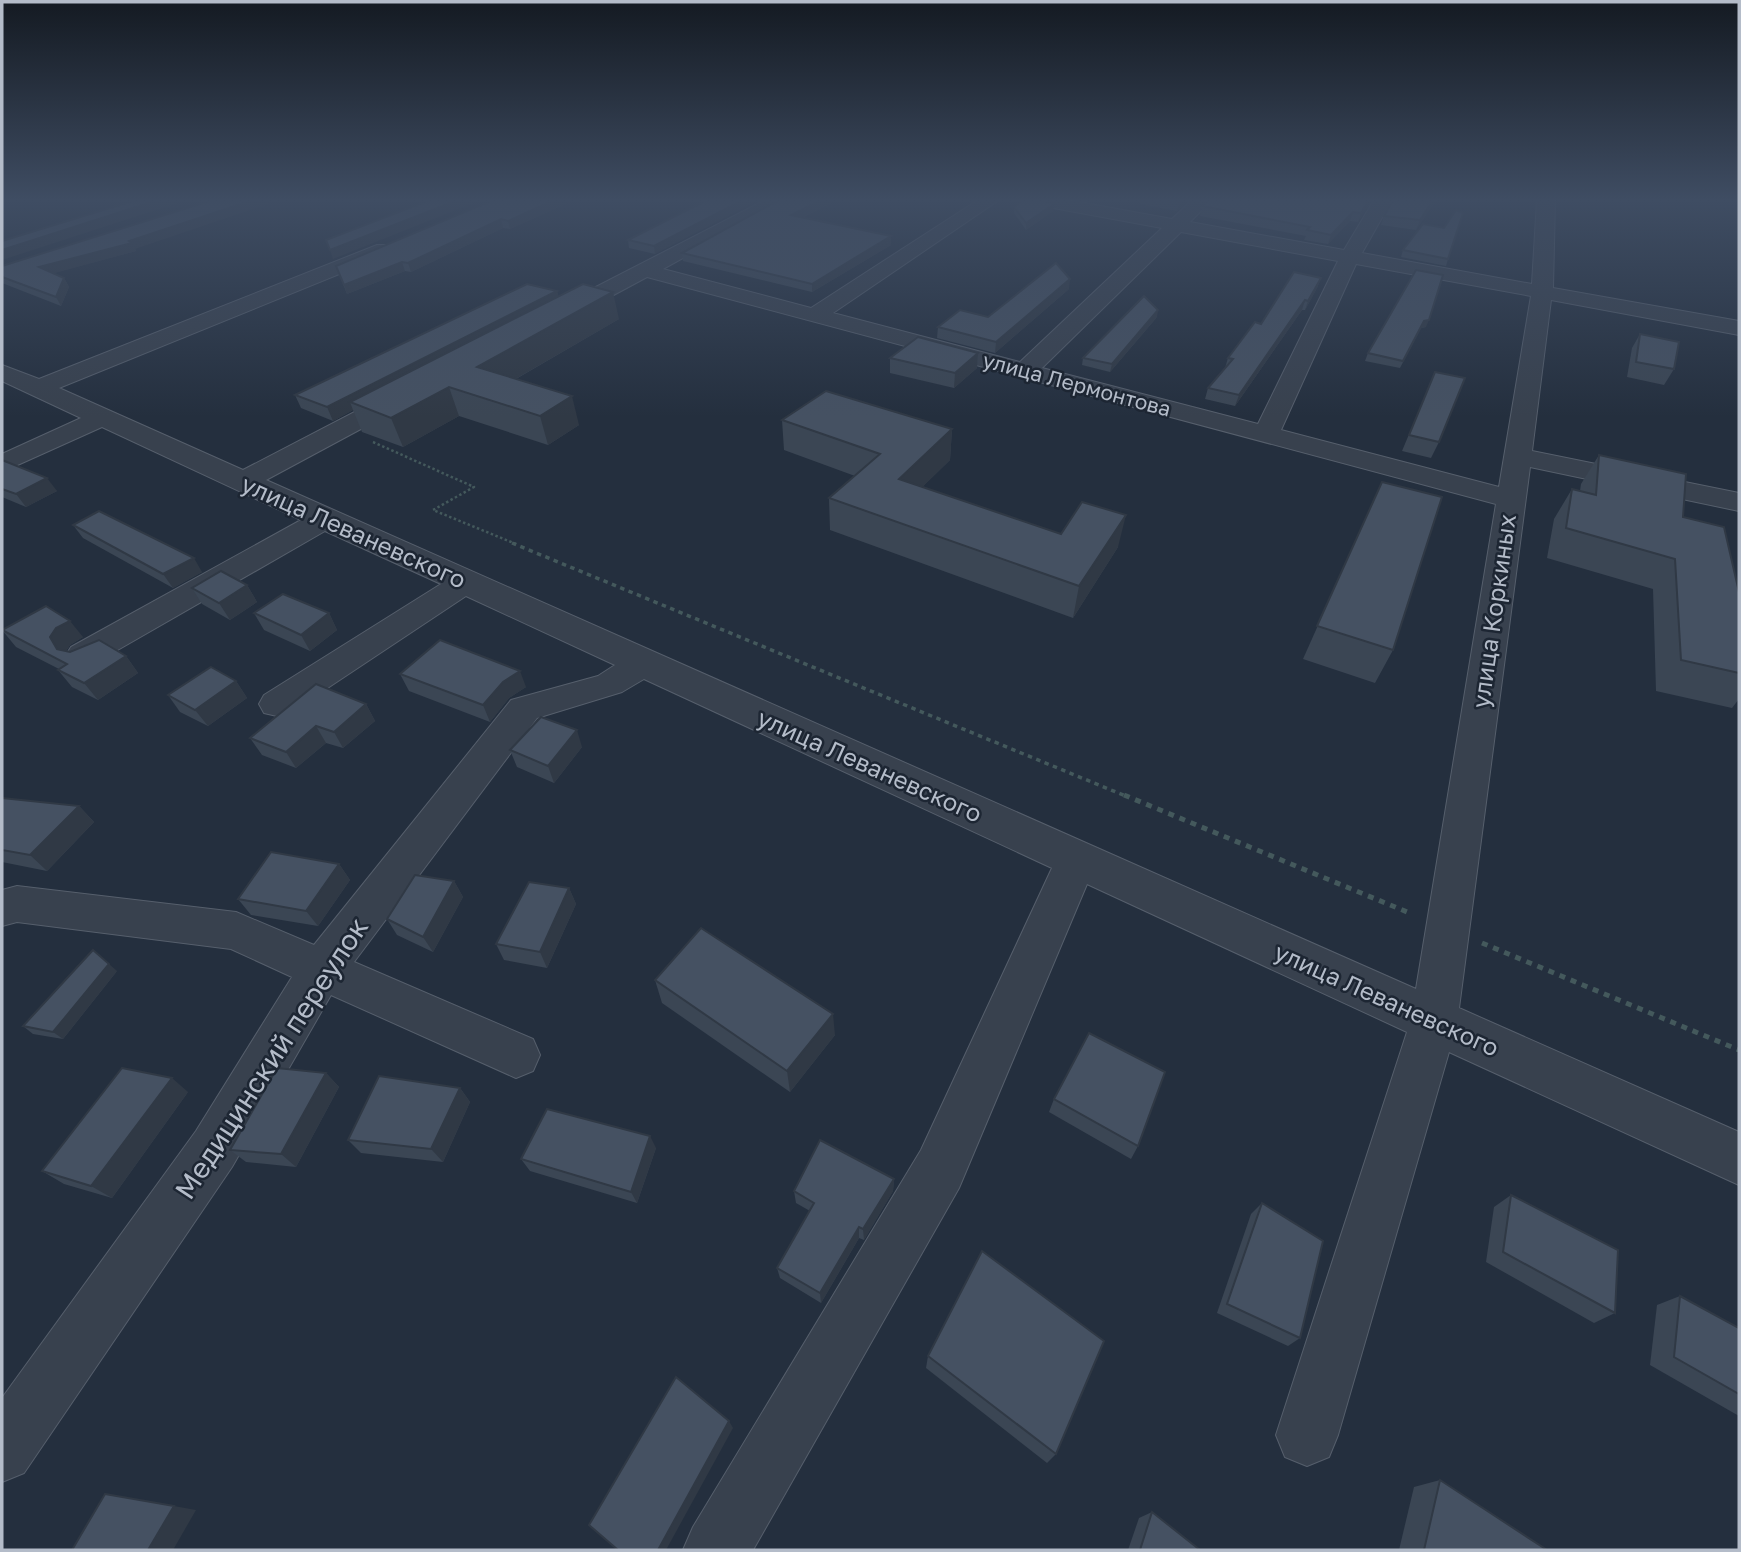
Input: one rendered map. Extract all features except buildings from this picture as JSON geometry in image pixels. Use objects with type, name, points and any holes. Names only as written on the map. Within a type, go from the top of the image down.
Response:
[{"type":"street","points":[[39,388],[326,272]]},
{"type":"street","points":[[536,327],[639,272]]},
{"type":"street","name":"улица Лермонтова","points":[[653,272],[1510,499]]},
{"type":"street","points":[[815,315],[880,272]]},
{"type":"street","points":[[1025,370],[1127,272]]},
{"type":"street","points":[[1266,435],[1342,272]]},
{"type":"street","points":[[1440,272],[1739,328]]},
{"type":"street","name":"улица Коркиных","points":[[1307,1435],[1434,1021],[1543,272]]},
{"type":"street","name":"улица Леваневского","points":[[2,372],[1739,1159]]},
{"type":"street","points":[[243,481],[428,384]]},
{"type":"street","points":[[2,464],[103,417]]},
{"type":"street","points":[[1517,456],[1739,502]]},
{"type":"street","points":[[83,655],[326,519]]},
{"type":"street","points":[[277,704],[466,582]]},
{"type":"street","name":"Медицинский переулок","points":[[2,1451],[214,1149],[322,969],[524,709],[610,684],[644,663]]},
{"type":"street","points":[[716,1550],[940,1169],[1077,859]]},
{"type":"street","points":[[2,908],[17,904],[236,931],[516,1055]]},
{"type":"path","points":[[343,428],[474,487],[433,510],[1739,1050]]}]
